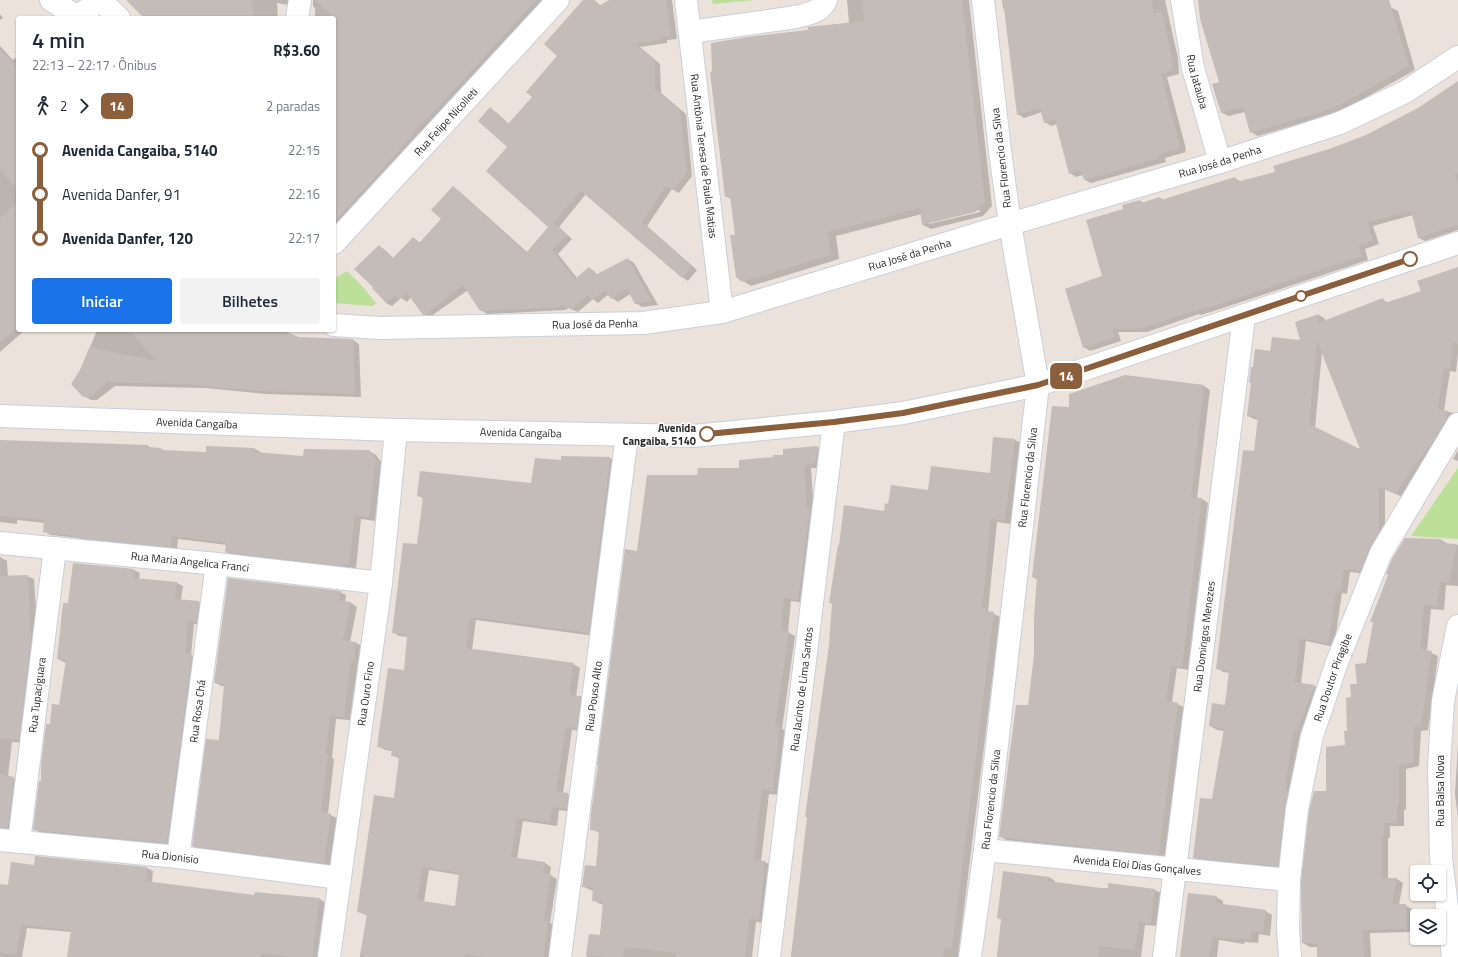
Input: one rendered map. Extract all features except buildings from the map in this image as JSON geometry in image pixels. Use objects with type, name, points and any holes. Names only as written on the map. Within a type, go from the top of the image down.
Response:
[{"type":"street","points":[[51,0],[76,16]]},
{"type":"street","points":[[79,16],[101,0],[117,16]]},
{"type":"street","points":[[297,16],[300,0]]},
{"type":"street","name":"Rua Felipe Nicolleti","points":[[336,241],[558,0]]},
{"type":"street","name":"Rua Antônia Teresa de Paula Matias","points":[[686,0],[722,312]]},
{"type":"street","name":"Rua Florencio da Silva","points":[[970,957],[985,850],[1038,385],[1010,224],[983,0]]},
{"type":"street","name":"Rua Jatauba","points":[[1182,0],[1194,68],[1220,162]]},
{"type":"street","points":[[690,32],[796,17],[820,6]]},
{"type":"street","name":"Rua José da Penha","points":[[336,325],[380,328],[643,323],[722,312],[1220,162],[1340,123],[1405,92],[1458,57]]},
{"type":"street","name":"Avenida Cangaíba","points":[[0,416],[396,430],[692,436],[834,422],[903,413],[1038,385],[1458,242]]},
{"type":"street","name":"Rua Domingos Menezes","points":[[1164,957],[1244,316]]},
{"type":"street","name":"Rua Jacinto de Lima Santos","points":[[769,957],[834,422]]},
{"type":"street","name":"Rua Doutor Piragibe","points":[[1290,957],[1288,929],[1288,880],[1297,809],[1312,736],[1337,662],[1381,553],[1458,424]]},
{"type":"street","name":"Rua Ouro Fino","points":[[329,957],[381,583],[396,430]]},
{"type":"street","name":"Rua Pouso Alto","points":[[560,957],[627,435]]},
{"type":"street","name":"Rua Maria Angelica Franci","points":[[0,543],[217,564],[381,583]]},
{"type":"street","name":"Rua Tupaciguara","points":[[10,841],[55,548]]},
{"type":"street","name":"Rua Rosa Chá","points":[[178,858],[217,564]]},
{"type":"street","name":"Rua Balsa Nova","points":[[1453,957],[1441,858],[1439,767],[1443,701],[1458,626]]},
{"type":"street","name":"Rua Dionisio","points":[[10,841],[178,858],[340,878]]},
{"type":"street","name":"Avenida Eloi Dias Gonçalves","points":[[985,850],[1288,880]]},
{"type":"green space","points":[[712,0],[754,0],[713,4]]},
{"type":"green space","points":[[347,271],[376,303],[373,306],[336,303],[336,278]]},
{"type":"green space","points":[[1458,468],[1458,539],[1411,536]]},
{"type":"bus line","name":"14","points":[[707,434],[752,431],[903,413],[1038,385],[1410,259]]},
{"type":"place","name":"Avenida Cangaiba, 5140","points":[[707,434]]}]
